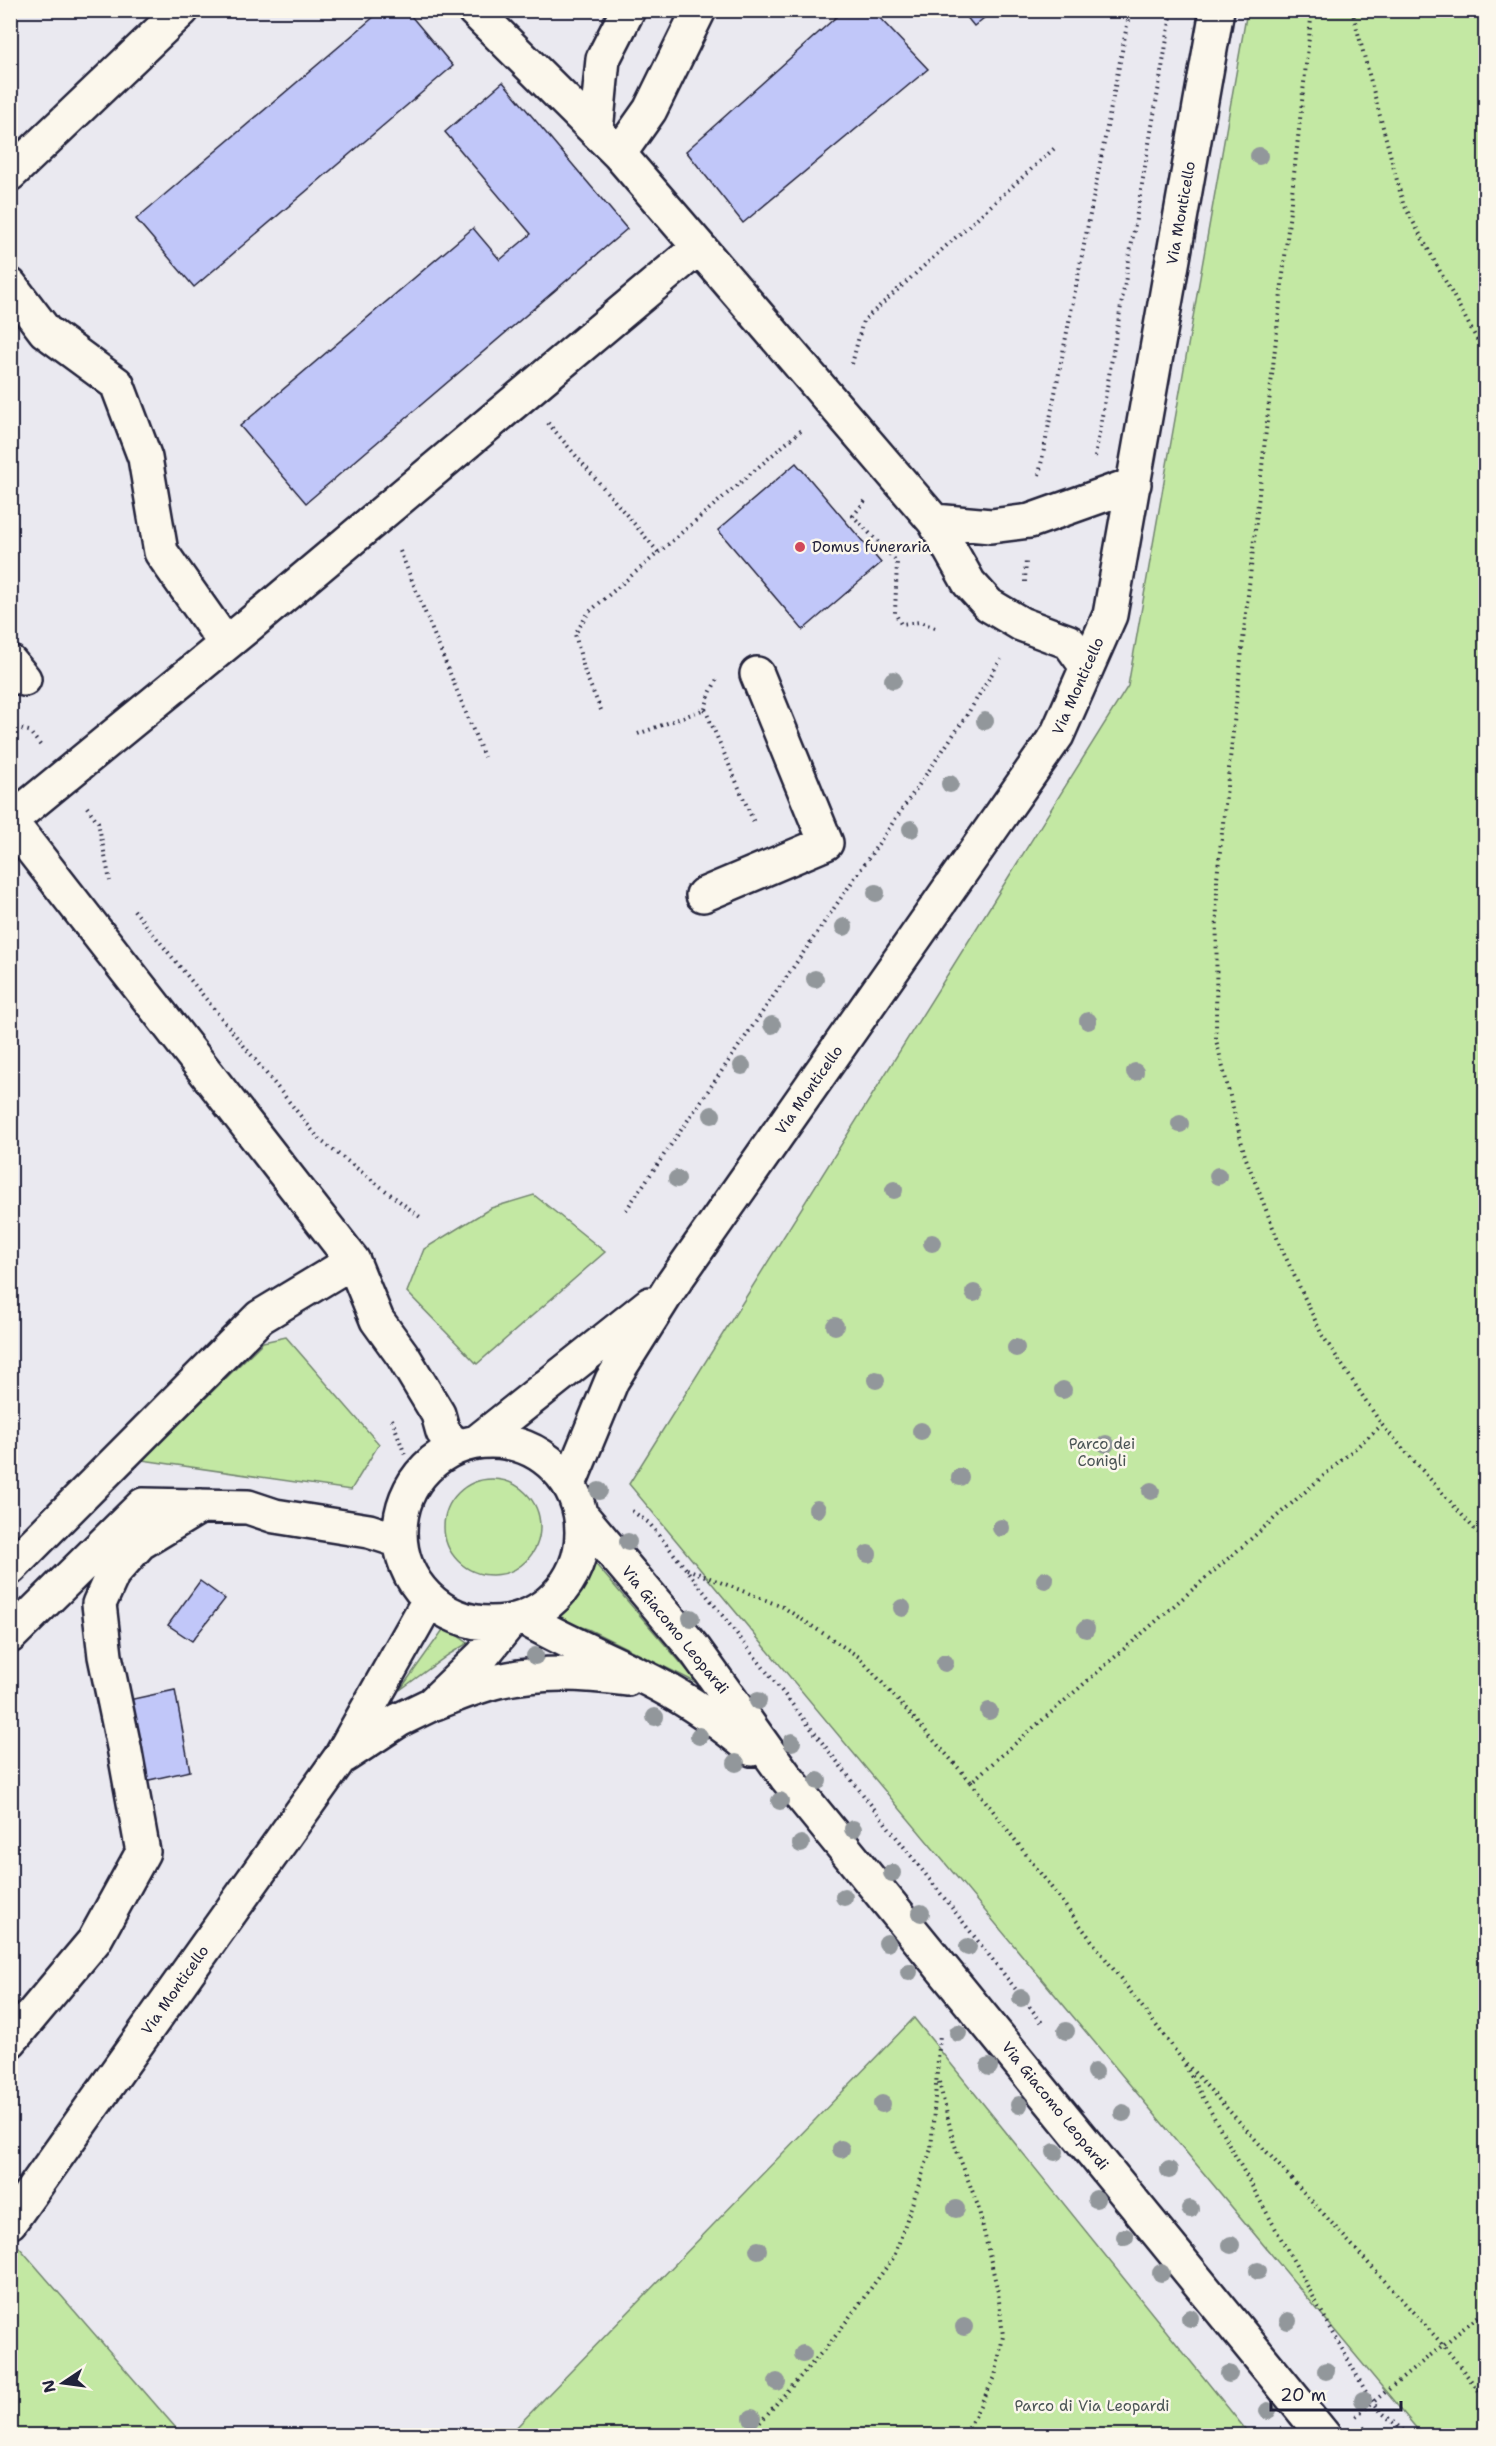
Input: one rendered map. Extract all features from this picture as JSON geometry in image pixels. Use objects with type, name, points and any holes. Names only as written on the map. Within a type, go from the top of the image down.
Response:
[{"type":"street","points":[[10,174],[182,10]]},
{"type":"street","points":[[474,10],[619,154],[699,246],[934,521],[969,583],[989,605],[1021,624],[1069,642],[1087,667]]},
{"type":"street","points":[[596,131],[603,59],[628,10]]},
{"type":"street","points":[[619,154],[650,110],[699,10]]},
{"type":"street","name":"Via Monticello","points":[[569,1484],[612,1380],[670,1288],[1058,735],[1110,615],[1217,10]]},
{"type":"street","points":[[467,1444],[442,1432],[438,1414],[403,1356],[377,1320],[353,1261],[10,821],[699,246]]},
{"type":"street","points":[[10,285],[45,331],[117,384],[146,458],[161,552],[225,643]]},
{"type":"street","points":[[934,521],[991,526],[1030,521],[1134,484]]},
{"type":"street","points":[[703,895],[826,843],[757,674]]},
{"type":"street","points":[[10,1568],[260,1317],[353,1261]]},
{"type":"street","name":"Via Monticello","points":[[467,1444],[670,1288]]},
{"type":"street","points":[[504,1441],[530,1449],[552,1463],[569,1484],[581,1515],[583,1541],[577,1566],[564,1588],[547,1606],[517,1621],[480,1624],[453,1616],[429,1600],[409,1574],[400,1541],[407,1496],[424,1466],[467,1444],[504,1441]]},
{"type":"street","points":[[10,1636],[143,1505],[248,1507],[276,1516],[369,1531],[400,1541]]},
{"type":"street","points":[[10,2041],[94,1941],[143,1852],[105,1656],[99,1604],[113,1573],[140,1543],[201,1506]]},
{"type":"street","name":"Via Giacomo Leopardi","points":[[581,1515],[695,1650],[786,1777],[1324,2436]]},
{"type":"street","name":"Via Monticello","points":[[10,2222],[340,1758],[429,1600]]},
{"type":"street","name":"Via Monticello","points":[[340,1758],[399,1720],[432,1704],[517,1621]]},
{"type":"street","name":"Via Giacomo Leopardi","points":[[517,1621],[657,1684],[714,1718],[786,1777]]},
{"type":"street","name":"Via Giacomo Leopardi","points":[[432,1704],[497,1682],[552,1673],[592,1674],[657,1684]]},
{"type":"path","points":[[626,1210],[965,718],[1021,624],[1030,521],[1130,10]]},
{"type":"path","points":[[1312,10],[1217,879],[1216,1041],[1245,1156],[1279,1243],[1322,1335],[1383,1425],[1485,1542]]},
{"type":"path","points":[[1352,10],[1403,203],[1485,357]]},
{"type":"path","points":[[841,411],[863,321],[1057,146]]},
{"type":"path","points":[[542,416],[659,553]]},
{"type":"path","points":[[601,710],[585,673],[575,634],[589,612],[805,426],[813,435]]},
{"type":"path","points":[[870,496],[853,516],[897,562],[895,613],[900,624],[920,622],[938,629]]},
{"type":"path","points":[[398,546],[484,757]]},
{"type":"path","points":[[720,674],[705,709],[755,825]]},
{"type":"path","points":[[638,734],[705,709]]},
{"type":"path","points":[[10,726],[29,731],[98,822],[109,880],[117,890]]},
{"type":"path","points":[[132,908],[320,1140],[420,1217]]},
{"type":"path","points":[[971,1782],[1383,1425]]},
{"type":"path","points":[[626,1506],[649,1523],[1046,2028]]},
{"type":"path","points":[[686,1569],[783,1607],[859,1657],[971,1782],[1181,2058],[1444,2346],[1485,2400]]},
{"type":"path","points":[[749,2434],[831,2342],[894,2257],[931,2149],[940,2034]]},
{"type":"path","points":[[1181,2058],[1372,2402],[1410,2436]]},
{"type":"path","points":[[937,2075],[954,2143],[978,2206],[998,2292],[1003,2336],[995,2377],[964,2436]]},
{"type":"path","points":[[1347,2409],[1355,2417],[1485,2310]]},
{"type":"path","points":[[1362,2426],[1370,2436]]},
{"type":"path","points":[[749,2434],[759,2436]]},
{"type":"green space","name":"Parco dei Conigli","points":[[1247,11],[1485,11],[1485,2435],[1422,2435],[629,1484],[1128,686]]},
{"type":"green space","points":[[534,1195],[605,1252],[477,1364],[407,1292],[424,1249],[491,1208]]},
{"type":"green space","points":[[286,1337],[379,1444],[351,1490],[142,1460],[263,1342]]},
{"type":"green space","points":[[492,1479],[510,1483],[526,1493],[536,1509],[540,1527],[536,1545],[526,1561],[510,1571],[492,1575],[474,1571],[458,1561],[448,1545],[444,1527],[448,1509],[458,1493],[474,1483]]},
{"type":"green space","points":[[593,1561],[699,1684],[588,1629],[554,1619],[568,1609]]},
{"type":"green space","points":[[445,1627],[468,1643],[400,1690]]},
{"type":"green space","name":"Parco di Via Leopardi","points":[[914,2018],[1250,2435],[509,2435]]},
{"type":"green space","points":[[19,2247],[182,2435],[11,2435],[10,2260]]},
{"type":"building","points":[[382,10],[406,10],[453,66],[194,287],[136,219]]},
{"type":"building","points":[[844,10],[872,10],[928,69],[743,223],[686,151]]},
{"type":"building","points":[[961,10],[994,10],[974,26]]},
{"type":"building","points":[[503,82],[627,229],[306,503],[240,426],[473,228],[500,260],[531,234],[445,132]]},
{"type":"building","name":"Domus funeraria","points":[[796,463],[881,563],[803,630],[718,530]]},
{"type":"building","points":[[200,1581],[225,1599],[192,1641],[168,1625]]},
{"type":"building","points":[[175,1690],[190,1771],[140,1782],[124,1701]]},
{"type":"place","name":"Domus funeraria","points":[[800,547]]}]
